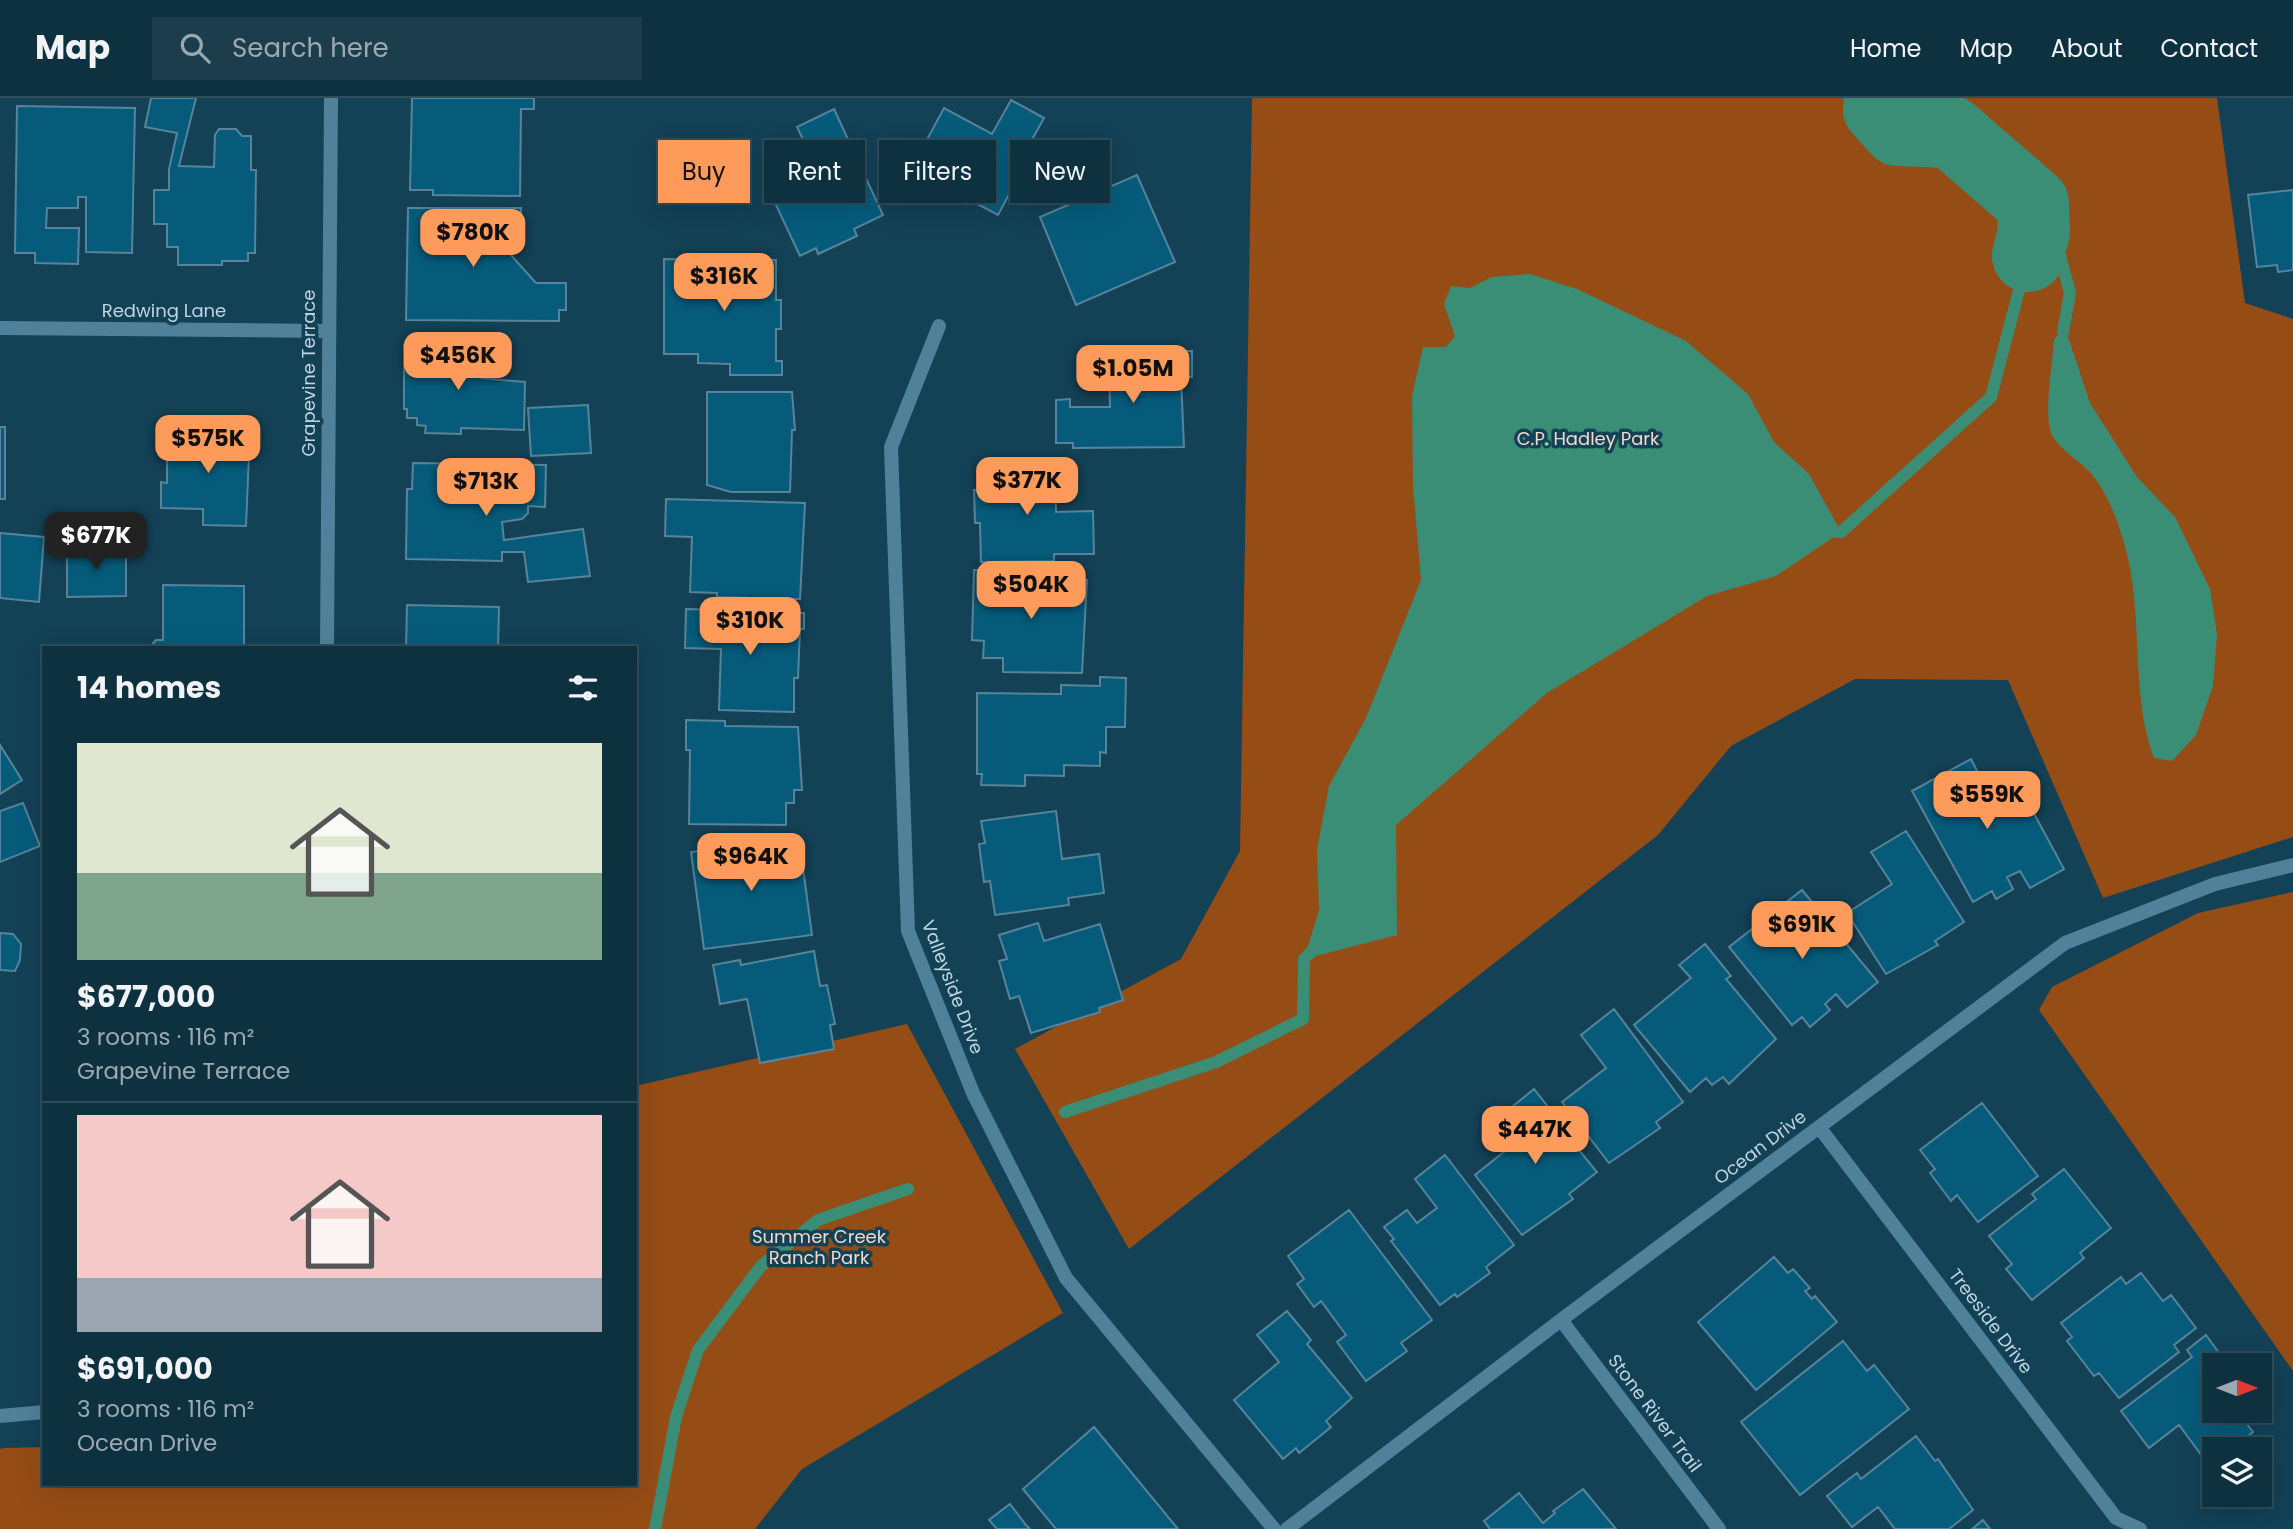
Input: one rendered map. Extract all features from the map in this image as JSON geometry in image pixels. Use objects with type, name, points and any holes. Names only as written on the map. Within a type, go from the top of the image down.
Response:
[{"type":"street","name":"Grapevine Terrace","points":[[327,646],[327,331],[331,98]]},
{"type":"street","name":"Valleyside Drive","points":[[939,326],[891,447],[908,931],[973,1093],[1066,1278],[1274,1529]]},
{"type":"street","name":"Redwing Lane","points":[[0,328],[327,331]]},
{"type":"street","name":"Ocean Drive","points":[[1287,1529],[2065,943],[2215,884],[2293,865]]},
{"type":"street","name":"Treeside Drive","points":[[1819,1127],[2116,1518],[2140,1529]]},
{"type":"street","name":"Stone River Trail","points":[[1561,1320],[1719,1529]]},
{"type":"street","points":[[0,1416],[42,1412]]},
{"type":"green space","name":"C.P. Hadley Park","points":[[1252,98],[2217,98],[2245,303],[2293,319],[2293,837],[2103,898],[2008,680],[1855,679],[1731,746],[1658,835],[1129,1249],[1015,1049],[1181,959],[1240,851]]},
{"type":"green space","points":[[2293,892],[2293,1371],[2039,1010],[2052,987],[2198,913]]},
{"type":"green space","name":"Summer Creek Ranch Park","points":[[907,1024],[1063,1313],[802,1469],[755,1529],[0,1529],[0,1449],[4,1448],[42,1447],[42,1486],[637,1486],[637,1086]]},
{"type":"shaded area","points":[[1530,274],[1577,289],[1686,341],[1748,394],[1774,442],[1809,474],[1841,532],[1776,576],[1707,596],[1547,693],[1396,825],[1397,935],[1304,959],[1319,910],[1317,850],[1329,786],[1366,718],[1421,580],[1413,485],[1412,396],[1423,347],[1446,347],[1455,336],[1444,304],[1451,286],[1470,288],[1492,277]]},
{"type":"shaded area","points":[[2063,332],[2068,337],[2090,403],[2137,477],[2175,517],[2210,589],[2217,634],[2213,686],[2196,735],[2172,761],[2154,758],[2146,732],[2139,679],[2134,597],[2118,524],[2096,480],[2059,445],[2049,426],[2048,402],[2054,339]]},
{"type":"building","points":[[151,98],[196,98],[179,166],[214,167],[215,135],[219,129],[236,129],[242,136],[251,136],[251,170],[256,170],[255,253],[248,253],[248,261],[222,261],[222,265],[178,265],[178,247],[167,247],[167,224],[154,224],[154,190],[169,190],[169,169],[177,133],[145,127]]},
{"type":"building","points":[[412,98],[534,98],[534,109],[521,109],[520,196],[433,195],[433,190],[410,190]]},
{"type":"building","points":[[1011,100],[1044,118],[1032,140],[1010,140],[1010,192],[998,215],[976,203],[996,203],[996,140],[927,140],[944,108],[992,134]]},
{"type":"building","points":[[17,106],[135,108],[132,253],[86,252],[86,197],[78,197],[78,208],[47,208],[46,228],[79,228],[78,264],[35,263],[35,253],[15,253]]},
{"type":"building","points":[[834,109],[848,140],[803,140],[797,127]]},
{"type":"building","points":[[1137,175],[1175,262],[1076,305],[1040,217],[1072,203],[1110,203],[1110,187]]},
{"type":"building","points":[[865,176],[883,215],[854,229],[857,236],[818,254],[816,248],[800,256],[775,203],[865,203]]},
{"type":"building","points":[[2293,190],[2293,270],[2278,272],[2277,265],[2257,267],[2248,195]]},
{"type":"building","points":[[408,208],[521,208],[521,238],[510,237],[510,254],[536,283],[566,283],[566,310],[559,310],[559,321],[406,320]]},
{"type":"building","points":[[664,259],[776,260],[776,300],[781,300],[781,329],[776,329],[776,361],[782,361],[782,375],[730,375],[730,364],[698,363],[698,354],[664,354]]},
{"type":"building","points":[[404,345],[481,346],[481,378],[525,382],[524,430],[461,428],[461,434],[425,433],[426,426],[417,425],[417,418],[407,418],[407,409],[404,409]]},
{"type":"building","points":[[1115,351],[1192,351],[1192,377],[1181,377],[1184,447],[1073,448],[1073,443],[1056,443],[1056,400],[1070,399],[1070,407],[1110,407],[1109,371],[1115,371]]},
{"type":"building","points":[[707,392],[792,392],[795,430],[792,430],[790,492],[731,492],[707,485]]},
{"type":"building","points":[[588,405],[591,453],[531,456],[528,408]]},
{"type":"building","points":[[0,427],[5,427],[5,499],[0,499]]},
{"type":"building","points":[[167,430],[250,431],[246,526],[203,525],[203,509],[161,508],[161,482],[167,483]]},
{"type":"building","points":[[413,463],[546,465],[545,507],[528,506],[528,513],[522,519],[502,522],[504,540],[583,529],[590,576],[528,582],[524,552],[502,552],[502,561],[406,559],[407,489],[412,489]]},
{"type":"building","points":[[1055,465],[1056,512],[1093,511],[1094,554],[1054,554],[1054,561],[981,562],[980,523],[975,523],[974,490],[979,490],[979,466]]},
{"type":"building","points":[[666,499],[805,503],[800,599],[717,597],[717,593],[690,592],[692,537],[665,536]]},
{"type":"building","points":[[0,533],[44,537],[39,602],[0,598]]},
{"type":"building","points":[[126,548],[126,596],[67,597],[67,549]]},
{"type":"building","points":[[974,570],[997,570],[997,576],[1087,580],[1082,673],[1003,672],[1003,658],[983,658],[984,641],[972,640]]},
{"type":"building","points":[[163,585],[244,586],[244,646],[151,646],[156,640],[163,640]]},
{"type":"building","points":[[407,605],[499,607],[498,646],[406,646]]},
{"type":"building","points":[[686,609],[724,610],[724,616],[794,618],[794,613],[804,613],[804,629],[800,629],[798,678],[794,678],[794,712],[719,710],[721,649],[685,648]]},
{"type":"building","points":[[1100,677],[1126,678],[1125,727],[1106,727],[1106,753],[1100,752],[1100,766],[1064,765],[1064,776],[1025,775],[1025,786],[981,785],[982,774],[977,774],[977,693],[1061,694],[1061,685],[1100,686]]},
{"type":"building","points":[[686,720],[725,721],[725,726],[798,727],[802,790],[794,790],[794,803],[786,803],[786,825],[689,824],[690,750],[686,750]]},
{"type":"building","points":[[0,745],[22,780],[0,794]]},
{"type":"building","points":[[1971,759],[1983,783],[2000,774],[2008,789],[2018,784],[2064,869],[2030,888],[2020,871],[2007,877],[2013,889],[1996,899],[1992,891],[1973,902],[1912,791]]},
{"type":"building","points":[[23,803],[40,846],[0,862],[0,811]]},
{"type":"building","points":[[1056,811],[1062,859],[1099,854],[1104,893],[1068,898],[1069,905],[995,915],[990,881],[984,882],[979,844],[985,843],[981,821]]},
{"type":"building","points":[[1906,831],[1964,922],[1935,941],[1938,945],[1886,974],[1847,913],[1892,884],[1871,852]]},
{"type":"building","points":[[799,838],[812,935],[704,949],[691,852]]},
{"type":"building","points":[[1802,890],[1878,982],[1847,1007],[1836,994],[1825,1004],[1830,1010],[1810,1027],[1802,1017],[1792,1025],[1729,947]]},
{"type":"building","points":[[1038,923],[1044,941],[1100,924],[1123,1000],[1099,1008],[1100,1012],[1031,1033],[1019,996],[1010,999],[999,961],[1007,959],[999,935]]},
{"type":"building","points":[[0,933],[13,934],[21,944],[20,960],[15,971],[0,970]]},
{"type":"building","points":[[1705,944],[1731,976],[1726,979],[1776,1039],[1729,1084],[1723,1077],[1712,1085],[1706,1078],[1690,1092],[1634,1025],[1691,978],[1679,965]]},
{"type":"building","points":[[814,951],[820,986],[827,985],[835,1024],[830,1025],[834,1049],[760,1063],[747,999],[720,1004],[713,965],[740,960],[741,965]]},
{"type":"building","points":[[1614,1009],[1683,1102],[1656,1122],[1660,1128],[1609,1163],[1562,1102],[1606,1068],[1581,1035]]},
{"type":"building","points":[[1534,1089],[1553,1113],[1551,1116],[1597,1172],[1569,1194],[1573,1199],[1522,1235],[1475,1175],[1520,1139],[1501,1116]]},
{"type":"building","points":[[1982,1103],[2038,1176],[1978,1222],[1957,1195],[1951,1201],[1930,1173],[1935,1169],[1920,1150]]},
{"type":"building","points":[[1445,1155],[1514,1245],[1486,1267],[1490,1273],[1457,1297],[1455,1294],[1440,1305],[1391,1241],[1394,1239],[1384,1227],[1407,1210],[1417,1223],[1437,1208],[1415,1179]]},
{"type":"building","points":[[2064,1169],[2111,1228],[2080,1253],[2084,1258],[2032,1300],[2006,1269],[2012,1264],[1989,1236],[2036,1199],[2032,1194]]},
{"type":"building","points":[[1349,1210],[1432,1320],[1401,1343],[1407,1351],[1366,1381],[1337,1342],[1346,1335],[1321,1301],[1314,1307],[1297,1284],[1304,1279],[1288,1256]]},
{"type":"building","points":[[1774,1257],[1788,1273],[1793,1269],[1810,1288],[1805,1291],[1812,1299],[1815,1296],[1837,1322],[1756,1390],[1698,1322]]},
{"type":"building","points":[[2141,1273],[2163,1301],[2171,1295],[2196,1328],[2174,1345],[2179,1352],[2119,1398],[2099,1373],[2094,1376],[2067,1341],[2072,1337],[2061,1323],[2121,1277],[2126,1284]]},
{"type":"building","points":[[1287,1311],[1311,1340],[1307,1344],[1352,1398],[1326,1421],[1331,1427],[1299,1453],[1296,1448],[1283,1459],[1234,1400],[1279,1362],[1257,1335]]},
{"type":"building","points":[[2206,1335],[2219,1353],[2202,1353],[2202,1423],[2246,1423],[2253,1432],[2246,1437],[2202,1437],[2202,1456],[2179,1425],[2149,1448],[2121,1411],[2192,1357],[2187,1350]]},
{"type":"building","points":[[1843,1341],[1867,1371],[1874,1365],[1909,1409],[1800,1495],[1741,1422]]},
{"type":"building","points":[[1094,1427],[1178,1529],[1056,1529],[1023,1489]]},
{"type":"building","points":[[1916,1436],[1935,1461],[1938,1459],[1973,1510],[1949,1529],[1895,1529],[1878,1507],[1852,1527],[1827,1496],[1857,1473],[1861,1479]]},
{"type":"building","points":[[1583,1489],[1616,1529],[1490,1529],[1484,1521],[1519,1493],[1543,1523],[1555,1513],[1553,1511]]},
{"type":"building","points":[[1010,1504],[1030,1529],[997,1529],[989,1520]]},
{"type":"building","points":[[1983,1520],[1990,1529],[1972,1529]]},
{"type":"waterway","points":[[1880,98],[1879,109],[1898,130],[1951,132],[2033,203],[2034,231],[2028,256]]},
{"type":"waterway","points":[[2034,231],[2058,248],[2070,293],[2063,332]]},
{"type":"waterway","points":[[1824,531],[1841,532],[1991,397],[2028,256]]},
{"type":"waterway","points":[[1065,1112],[1216,1062],[1303,1019],[1304,959],[1315,948]]},
{"type":"waterway","points":[[655,1529],[676,1417],[698,1350],[761,1266],[818,1220],[908,1189]]}]
